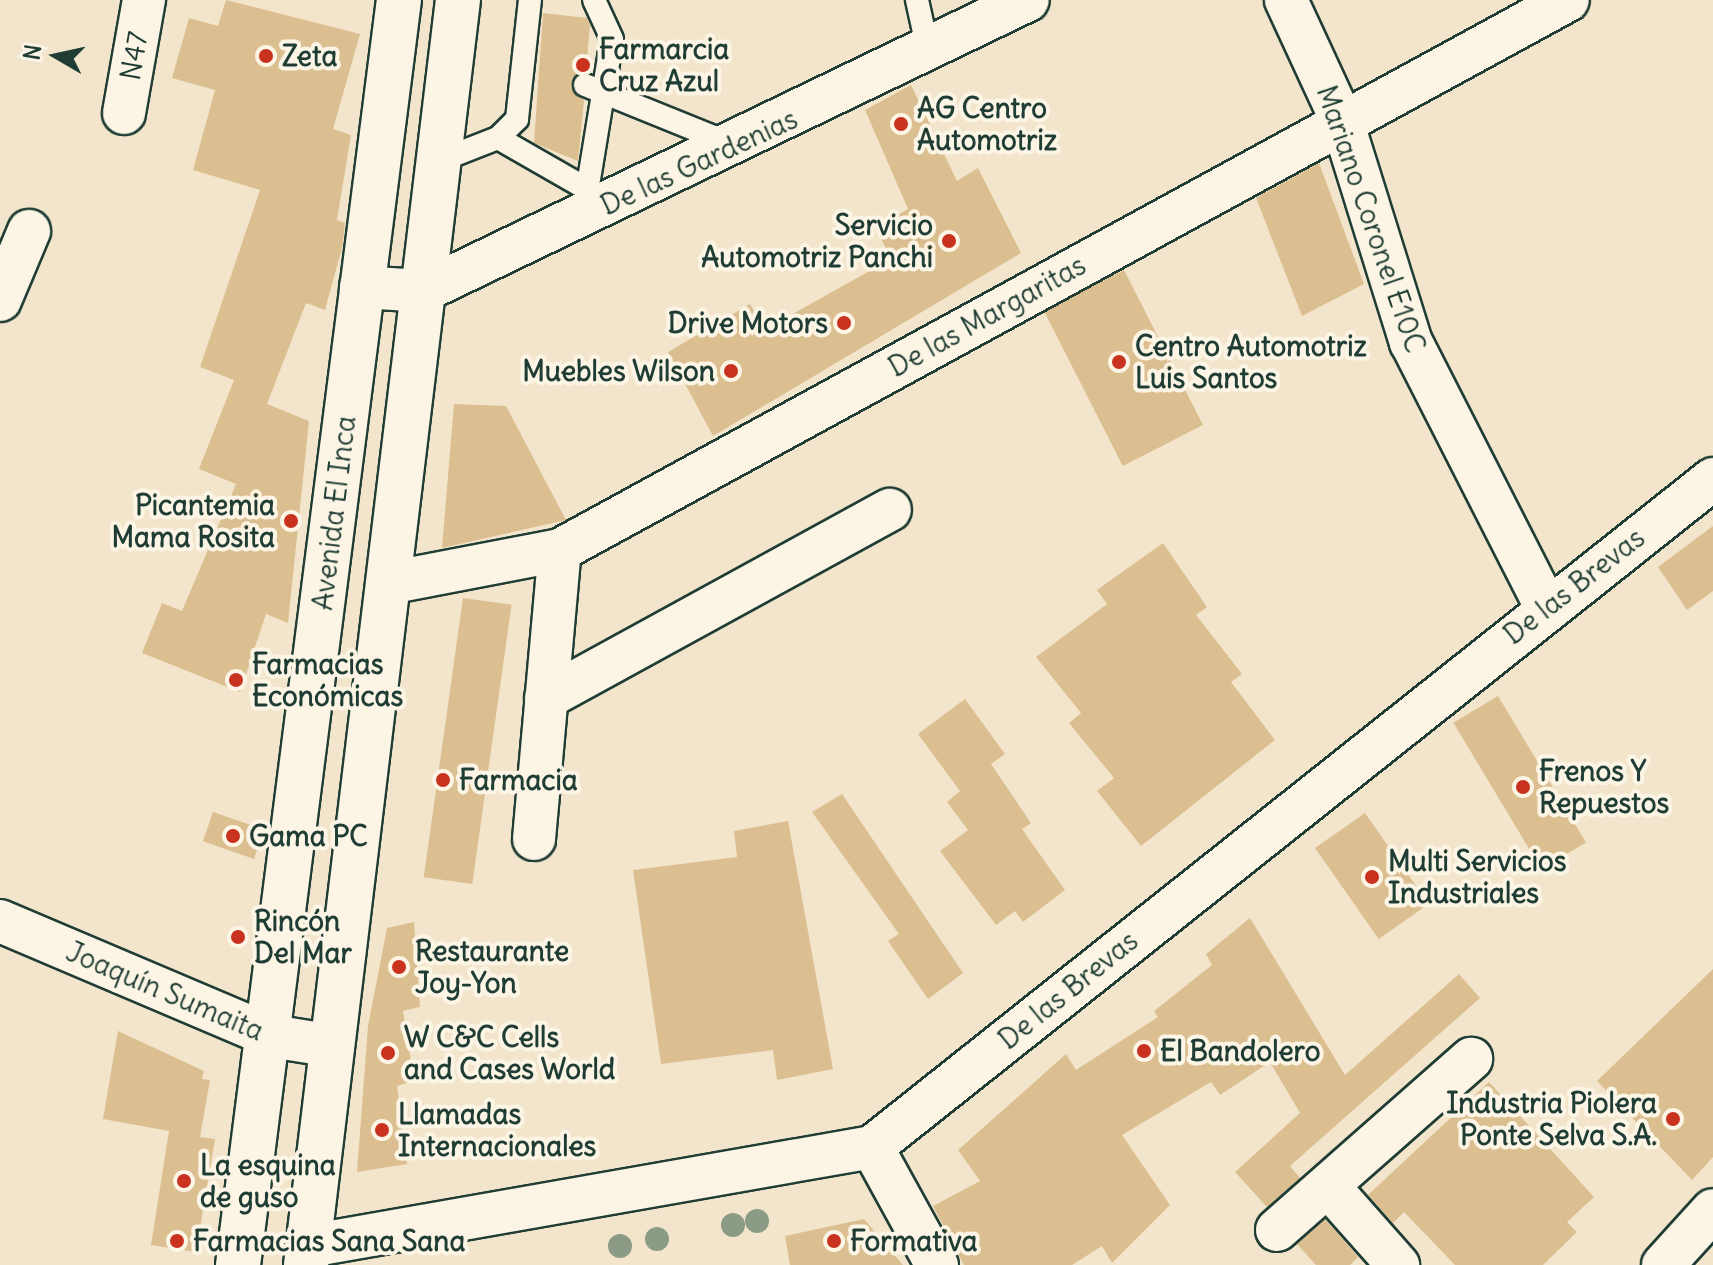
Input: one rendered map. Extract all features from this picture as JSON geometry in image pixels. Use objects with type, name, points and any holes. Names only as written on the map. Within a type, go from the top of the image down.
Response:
[{"type":"main road","name":"Avenida El Inca","points":[[238,1265],[271,1036],[361,287],[399,0]]},
{"type":"main road","points":[[307,1255],[458,0]]},
{"type":"street","name":"N47","points":[[124,113],[144,0]]},
{"type":"street","name":"De las Gardenias","points":[[361,287],[423,291],[585,203],[736,146],[1028,0]]},
{"type":"street","name":"Mariano Coronel E10C","points":[[1286,0],[1342,121],[1411,342],[1546,607]]},
{"type":"street","name":"De las Margaritas","points":[[389,583],[560,550],[1568,0]]},
{"type":"street","points":[[0,300],[29,231]]},
{"type":"street","name":"De las Brevas","points":[[307,1255],[872,1147],[1546,607],[1713,479]]},
{"type":"street","points":[[546,698],[890,510]]},
{"type":"street","points":[[534,839],[560,550]]},
{"type":"street","name":"Joaquín Sumaita","points":[[0,921],[271,1036],[333,1046]]},
{"type":"street","points":[[1277,1230],[1471,1059]]},
{"type":"street","points":[[872,1147],[937,1265]]},
{"type":"street","points":[[1328,1186],[1398,1265]]},
{"type":"street","points":[[1663,1265],[1713,1210]]},
{"type":"lane","points":[[439,161],[498,138],[517,119],[531,63],[530,0]]},
{"type":"lane","points":[[585,203],[593,88],[612,39],[594,0]]},
{"type":"lane","points":[[917,0],[928,50]]},
{"type":"lane","points":[[593,88],[736,146]]},
{"type":"lane","points":[[498,138],[585,203]]},
{"type":"building","points":[[226,0],[360,34],[333,129],[351,135],[337,220],[345,223],[342,248],[325,310],[306,303],[267,404],[309,421],[288,623],[266,614],[240,692],[142,653],[162,603],[182,611],[236,484],[199,469],[234,380],[200,367],[260,190],[193,170],[215,90],[172,78],[189,18],[218,26]]},
{"type":"building","points":[[543,13],[587,18],[590,25],[586,71],[571,86],[584,100],[578,161],[534,143]]},
{"type":"building","points":[[911,85],[957,181],[978,168],[1021,253],[713,436],[668,352],[750,304],[764,330],[891,259],[876,228],[908,209],[865,110]]},
{"type":"building","points":[[1319,163],[1364,284],[1302,316],[1256,198]]},
{"type":"building","name":"Centro Automotriz Luis Santos","points":[[1124,270],[1203,425],[1123,466],[1044,311]]},
{"type":"building","points":[[454,404],[506,406],[566,520],[442,548]]},
{"type":"building","points":[[1713,526],[1713,591],[1687,610],[1658,567]]},
{"type":"building","points":[[1163,543],[1207,607],[1196,615],[1242,674],[1231,682],[1275,740],[1141,846],[1097,791],[1114,778],[1069,723],[1081,713],[1036,657],[1107,604],[1097,590]]},
{"type":"building","points":[[463,598],[512,605],[472,884],[424,877]]},
{"type":"building","name":"Frenos Y Repuestos","points":[[1498,696],[1586,843],[1541,869],[1453,723]]},
{"type":"building","points":[[965,699],[1005,754],[991,764],[1031,823],[1022,829],[1065,890],[1023,922],[1015,911],[996,925],[940,851],[968,830],[947,802],[960,791],[918,734]]},
{"type":"building","points":[[842,794],[963,973],[928,999],[888,941],[899,934],[812,812]]},
{"type":"building","name":"Gama PC","points":[[213,812],[264,830],[254,859],[203,841]]},
{"type":"building","name":"Multi Servicios Industriales","points":[[1365,813],[1429,904],[1379,939],[1315,848]]},
{"type":"building","points":[[788,821],[833,1069],[777,1080],[773,1050],[661,1064],[633,870],[737,857],[734,831]]},
{"type":"building","points":[[1250,918],[1345,1075],[1459,974],[1480,998],[1290,1166],[1300,1178],[1267,1207],[1235,1172],[1300,1113],[1270,1062],[1220,1095],[1211,1082],[1122,1135],[1170,1205],[1112,1263],[1102,1246],[1072,1265],[964,1265],[933,1206],[980,1181],[958,1150],[1066,1054],[1076,1070],[1158,1017],[1154,1011],[1212,965],[1206,954]]},
{"type":"building","points":[[414,922],[420,1007],[403,1011],[414,1081],[397,1086],[407,1164],[357,1172],[368,1026],[387,928]]},
{"type":"building","name":"Industria Piolera Ponte Selva S.A.","points":[[1713,969],[1713,1157],[1692,1180],[1597,1081]]},
{"type":"building","points":[[118,1031],[204,1071],[202,1079],[210,1080],[200,1137],[215,1139],[196,1252],[151,1245],[169,1131],[103,1119]]},
{"type":"building","points":[[1489,1082],[1594,1197],[1567,1222],[1577,1232],[1543,1265],[1455,1265],[1404,1212],[1393,1223],[1368,1195]]},
{"type":"building","name":"Formativa","points":[[864,1219],[903,1265],[790,1265],[785,1236]]},
{"type":"building","points":[[1325,1219],[1358,1257],[1350,1265],[1316,1265],[1297,1244]]},
{"type":"place","name":"Zeta","points":[[266,56]]},
{"type":"place","name":"Farmarcia Cruz Azul","points":[[583,65]]},
{"type":"place","name":"AG Centro Automotriz","points":[[901,124]]},
{"type":"place","name":"Servicio Automotriz Panchi","points":[[949,241]]},
{"type":"place","name":"Drive Motors","points":[[844,323]]},
{"type":"place","name":"Centro Automotriz Luis Santos","points":[[1119,362]]},
{"type":"place","name":"Muebles Wilson","points":[[731,371]]},
{"type":"place","name":"Picantemia Mama Rosita","points":[[291,521]]},
{"type":"place","name":"Farmacias Económicas","points":[[236,680]]},
{"type":"place","name":"Farmacia","points":[[443,780]]},
{"type":"place","name":"Frenos Y Repuestos","points":[[1523,787]]},
{"type":"place","name":"Gama PC","points":[[233,836]]},
{"type":"place","name":"Multi Servicios Industriales","points":[[1372,877]]},
{"type":"place","name":"Rincón Del Mar","points":[[238,937]]},
{"type":"place","name":"Restaurante Joy-Yon","points":[[399,967]]},
{"type":"place","name":"El Bandolero","points":[[1144,1051]]},
{"type":"place","name":"W C&C Cells and Cases World","points":[[388,1053]]},
{"type":"place","name":"Industria Piolera Ponte Selva S.A.","points":[[1673,1119]]},
{"type":"place","name":"Llamadas Internacionales","points":[[382,1130]]},
{"type":"place","name":"La esquina de guso","points":[[184,1181]]},
{"type":"place","name":"Farmacias Sana Sana","points":[[177,1241]]},
{"type":"place","name":"Formativa","points":[[834,1241]]}]
